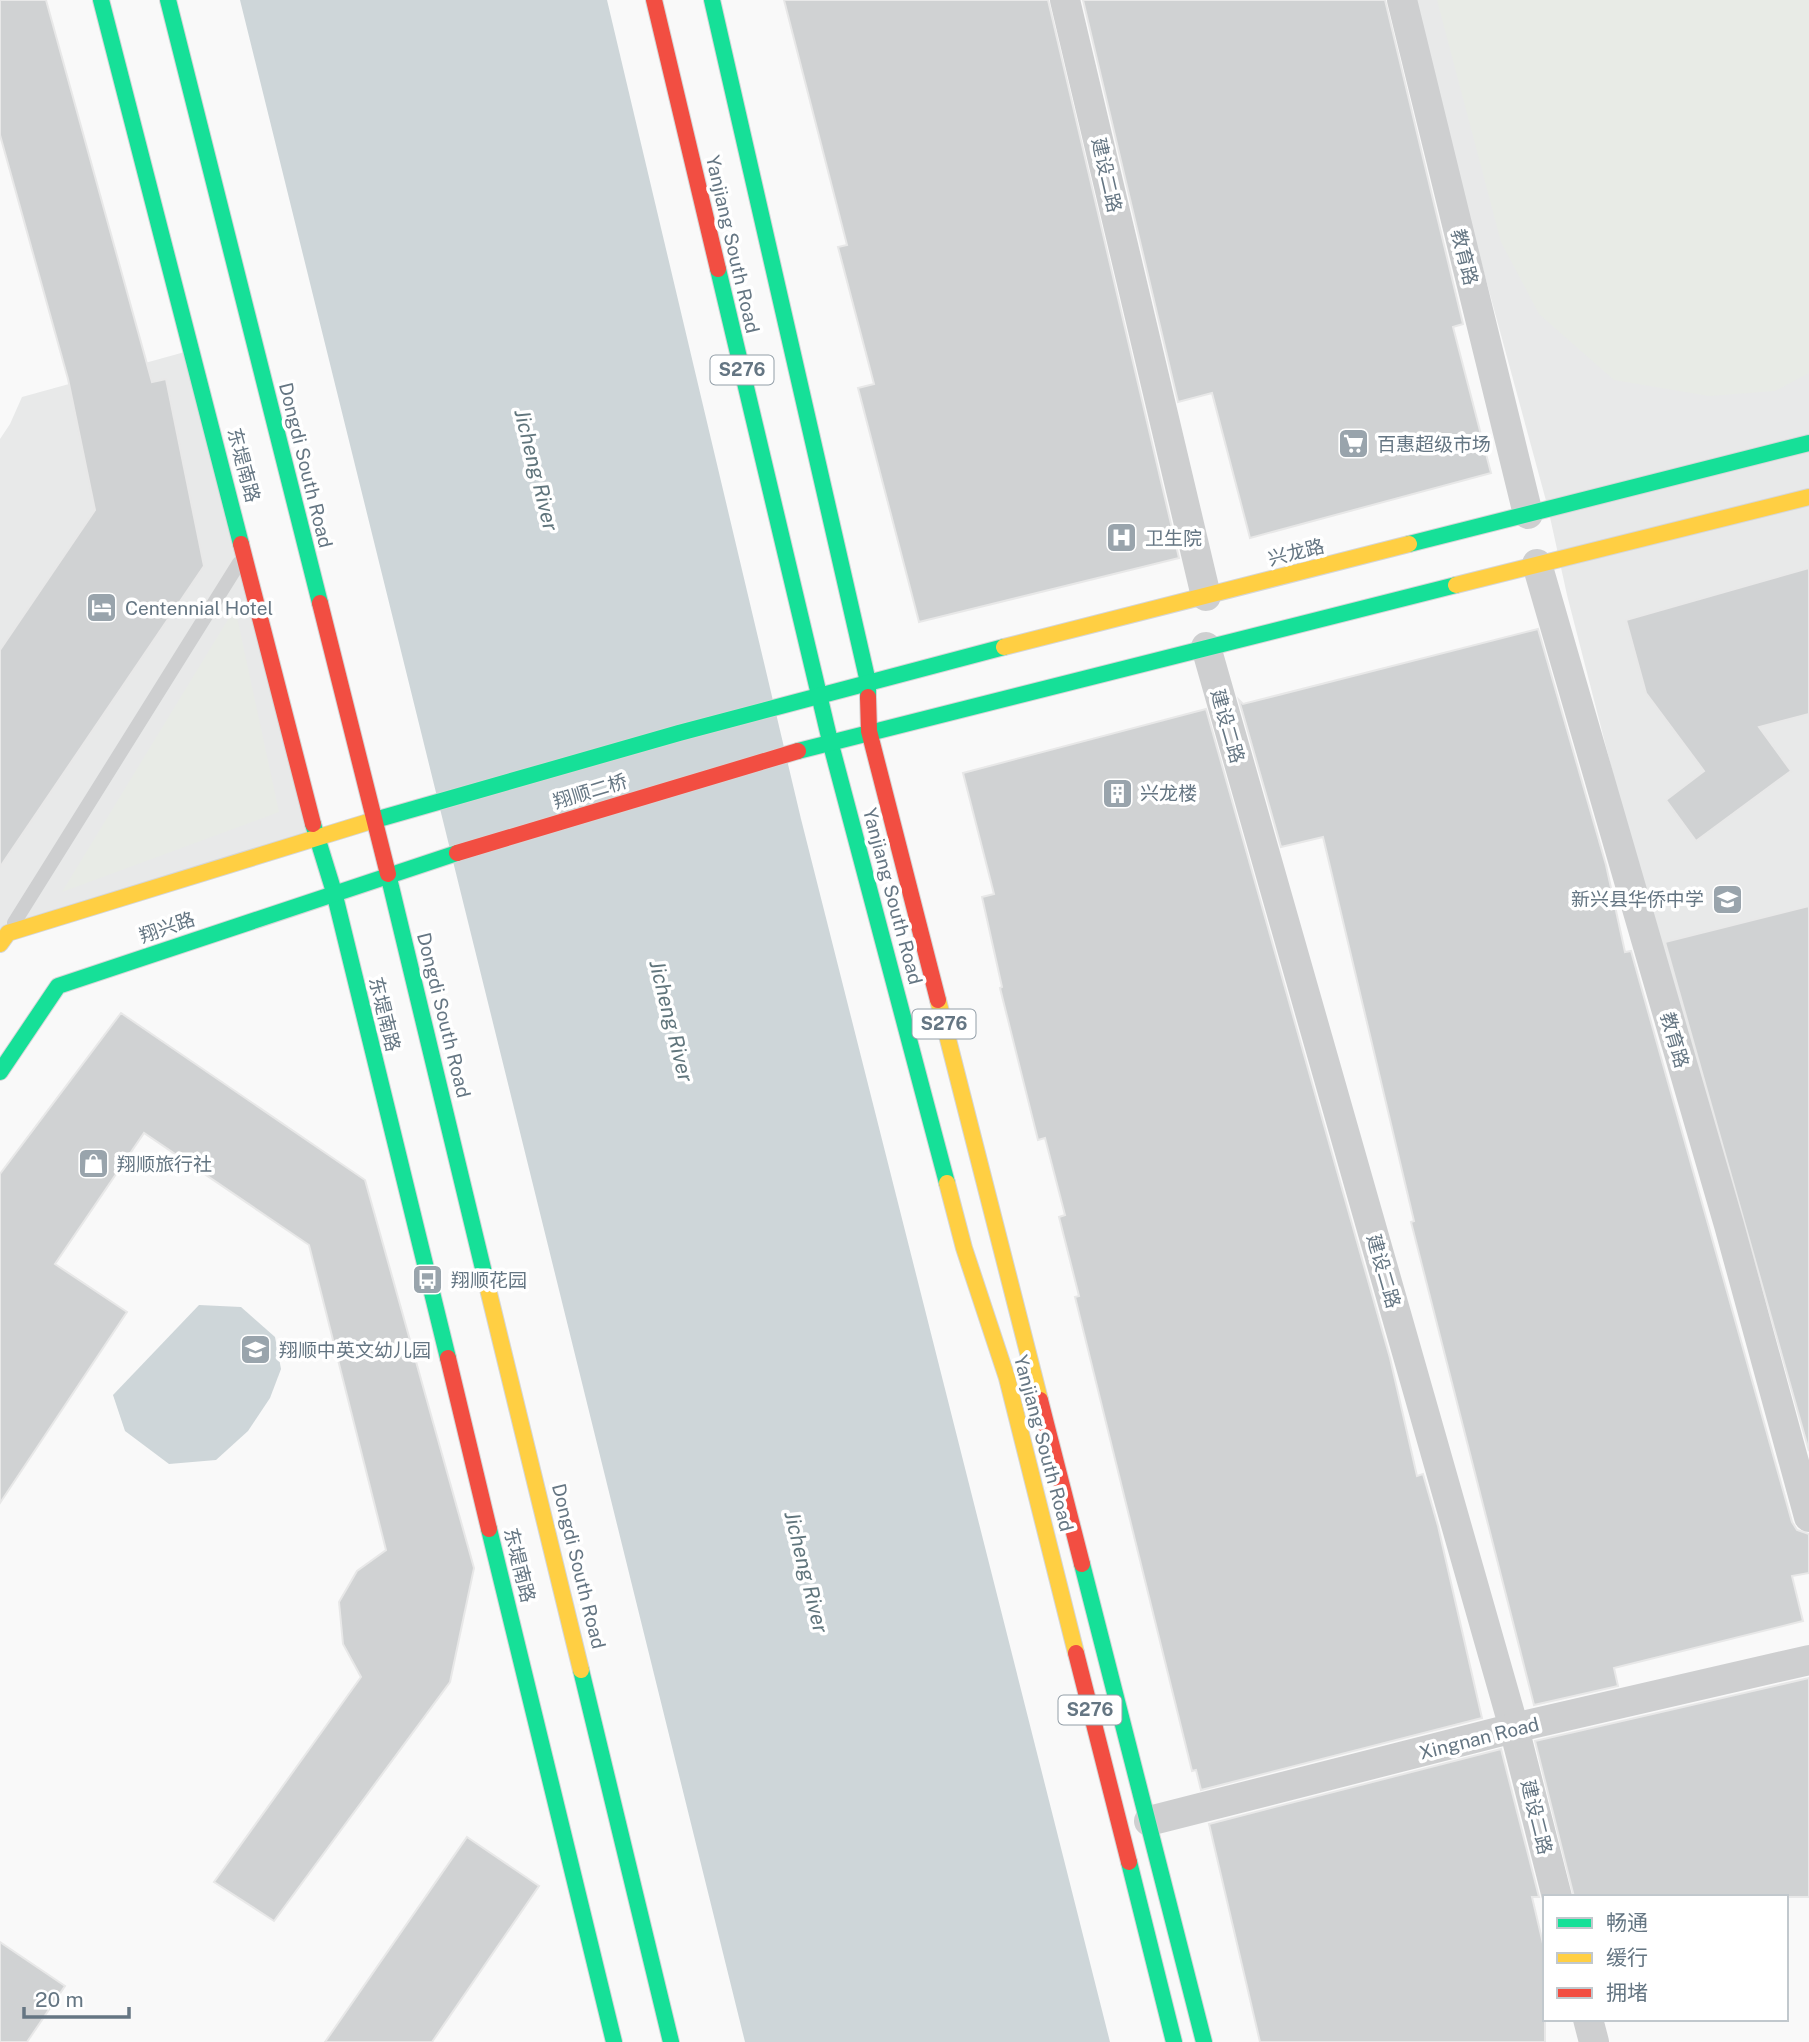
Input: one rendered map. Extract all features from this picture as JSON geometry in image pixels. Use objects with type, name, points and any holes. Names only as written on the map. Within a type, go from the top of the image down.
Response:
[{"type":"main road","name":"东堤南路","points":[[101,0],[246,553],[316,835],[334,892],[614,2042]]},
{"type":"main road","name":"Dongdi South Road","points":[[168,0],[374,818],[671,2042]]},
{"type":"main road","name":"Yanjiang South Road","points":[[654,0],[819,694],[964,1248],[1007,1378],[1174,2042]]},
{"type":"main road","name":"Yanjiang South Road","points":[[712,0],[868,682],[869,731],[1204,2042]]},
{"type":"main road","name":"兴龙路","points":[[793,700],[1809,443]]},
{"type":"main road","points":[[831,741],[1809,497]]},
{"type":"main road","name":"翔顺二桥","points":[[374,818],[793,700]]},
{"type":"main road","name":"翔顺二桥","points":[[387,874],[831,741]]},
{"type":"main road","points":[[4,938],[374,818]]},
{"type":"main road","name":"翔兴路","points":[[0,1073],[58,986],[387,874]]},
{"type":"street","name":"建设二路","points":[[1065,0],[1206,596]]},
{"type":"street","name":"教育路","points":[[1402,0],[1528,514]]},
{"type":"street","name":"教育路","points":[[1537,564],[1729,1225],[1809,1517]]},
{"type":"street","name":"建设二路","points":[[1206,647],[1514,1728],[1556,1895]]},
{"type":"street","name":"Xingnan Road","points":[[1149,1821],[1514,1728],[1809,1660]]},
{"type":"street","points":[[1589,2021],[1594,2042]]},
{"type":"lane","points":[[4,938],[246,553]]},
{"type":"shaded area","name":"新兴县华侨中学","points":[[1410,0],[1809,0],[1809,1203],[1729,1225],[1567,595],[1548,508]]},
{"type":"shaded area","points":[[1437,0],[1809,0],[1809,373],[1775,391],[1709,396],[1614,380],[1539,314],[1501,242]]},
{"type":"shaded area","points":[[192,350],[316,835],[0,928],[0,439],[22,397]]},
{"type":"shaded area","points":[[235,608],[279,812],[62,892]]},
{"type":"water","name":"Jicheng River","points":[[240,0],[607,0],[801,819],[1110,2042],[745,2042]]},
{"type":"water","points":[[199,1305],[241,1307],[275,1337],[281,1369],[270,1398],[248,1431],[216,1460],[169,1464],[125,1431],[113,1395]]},
{"type":"building","name":"Centennial Hotel","points":[[0,0],[46,0],[152,382],[166,379],[204,566],[0,867],[0,650],[95,510],[68,379],[0,135]]},
{"type":"building","points":[[784,0],[1048,0],[1179,558],[919,622],[858,388],[874,384],[838,247],[847,245]]},
{"type":"building","points":[[1083,0],[1385,0],[1463,324],[1453,327],[1491,473],[1250,538],[1212,393],[1178,402]]},
{"type":"building","points":[[1809,568],[1809,714],[1759,727],[1791,771],[1696,841],[1666,800],[1704,771],[1646,693],[1626,620]]},
{"type":"building","points":[[1538,629],[1606,865],[1625,952],[1631,951],[1792,1522],[1797,1530],[1809,1534],[1809,1573],[1792,1576],[1803,1621],[1614,1668],[1618,1686],[1534,1705],[1411,1222],[1414,1221],[1323,837],[1281,847],[1239,700],[1243,704]]},
{"type":"building","points":[[1206,709],[1390,1358],[1417,1476],[1423,1474],[1438,1526],[1482,1718],[1201,1790],[1196,1770],[1192,1771],[1075,1297],[1079,1296],[1059,1217],[1065,1215],[1045,1138],[1038,1140],[1000,988],[1002,987],[982,897],[994,894],[963,773]]},
{"type":"building","points":[[1809,906],[1809,1451],[1665,942]]},
{"type":"building","points":[[121,1013],[365,1180],[474,1568],[450,1682],[274,1921],[214,1882],[361,1677],[343,1644],[339,1602],[357,1571],[386,1550],[309,1245],[144,1133],[55,1264],[127,1312],[0,1503],[0,1174]]},
{"type":"building","points":[[1809,1678],[1809,1897],[1574,1895],[1535,1741]]},
{"type":"building","points":[[1501,1749],[1539,1897],[1532,1897],[1543,1944],[1545,2042],[1260,2042],[1209,1824]]},
{"type":"building","points":[[467,1837],[539,1886],[432,2042],[325,2042]]},
{"type":"building","points":[[0,1942],[65,1986],[27,2042],[0,2042]]},
{"type":"traffic: fast","points":[[101,0],[241,544]]},
{"type":"traffic: fast","points":[[168,0],[320,603]]},
{"type":"traffic: fast","points":[[712,0],[868,682],[868,697]]},
{"type":"traffic: fast","points":[[718,269],[830,741],[947,1183]]},
{"type":"traffic: fast","points":[[1409,544],[1809,443]]},
{"type":"traffic: fast","points":[[798,751],[1456,585]]},
{"type":"traffic: fast","points":[[368,822],[679,733],[1004,647]]},
{"type":"traffic: fast","points":[[313,824],[334,892],[448,1358]]},
{"type":"traffic: fast","points":[[0,1072],[58,986],[457,853]]},
{"type":"traffic: fast","points":[[388,874],[487,1285]]},
{"type":"traffic: fast","points":[[489,1529],[614,2042]]},
{"type":"traffic: fast","points":[[1082,1564],[1204,2042]]},
{"type":"traffic: fast","points":[[581,1670],[671,2042]]},
{"type":"traffic: fast","points":[[1129,1862],[1174,2042]]},
{"type":"traffic: slow","points":[[1456,585],[1809,497]]},
{"type":"traffic: slow","points":[[1004,647],[1409,544]]},
{"type":"traffic: slow","points":[[0,944],[8,933],[368,822]]},
{"type":"traffic: slow","points":[[938,1000],[1040,1400]]},
{"type":"traffic: slow","points":[[947,1183],[964,1248],[1007,1378],[1076,1653]]},
{"type":"traffic: slow","points":[[487,1285],[581,1670]]},
{"type":"traffic: jam","points":[[654,0],[718,269]]},
{"type":"traffic: jam","points":[[241,544],[313,824]]},
{"type":"traffic: jam","points":[[320,603],[388,874]]},
{"type":"traffic: jam","points":[[868,697],[869,731],[938,1000]]},
{"type":"traffic: jam","points":[[457,853],[798,751]]},
{"type":"traffic: jam","points":[[448,1358],[489,1529]]},
{"type":"traffic: jam","points":[[1040,1400],[1082,1564]]},
{"type":"traffic: jam","points":[[1076,1653],[1129,1862]]},
{"type":"place","name":"百惠超级市场","points":[[1354,444]]},
{"type":"place","name":"卫生院","points":[[1122,538]]},
{"type":"place","name":"Centennial Hotel","points":[[102,608]]},
{"type":"place","name":"兴龙楼","points":[[1117,793]]},
{"type":"place","name":"新兴县华侨中学","points":[[1727,899]]},
{"type":"place","name":"翔顺旅行社","points":[[94,1164]]},
{"type":"place","name":"翔顺花园","points":[[428,1280]]},
{"type":"place","name":"翔顺中英文幼儿园","points":[[256,1350]]}]
